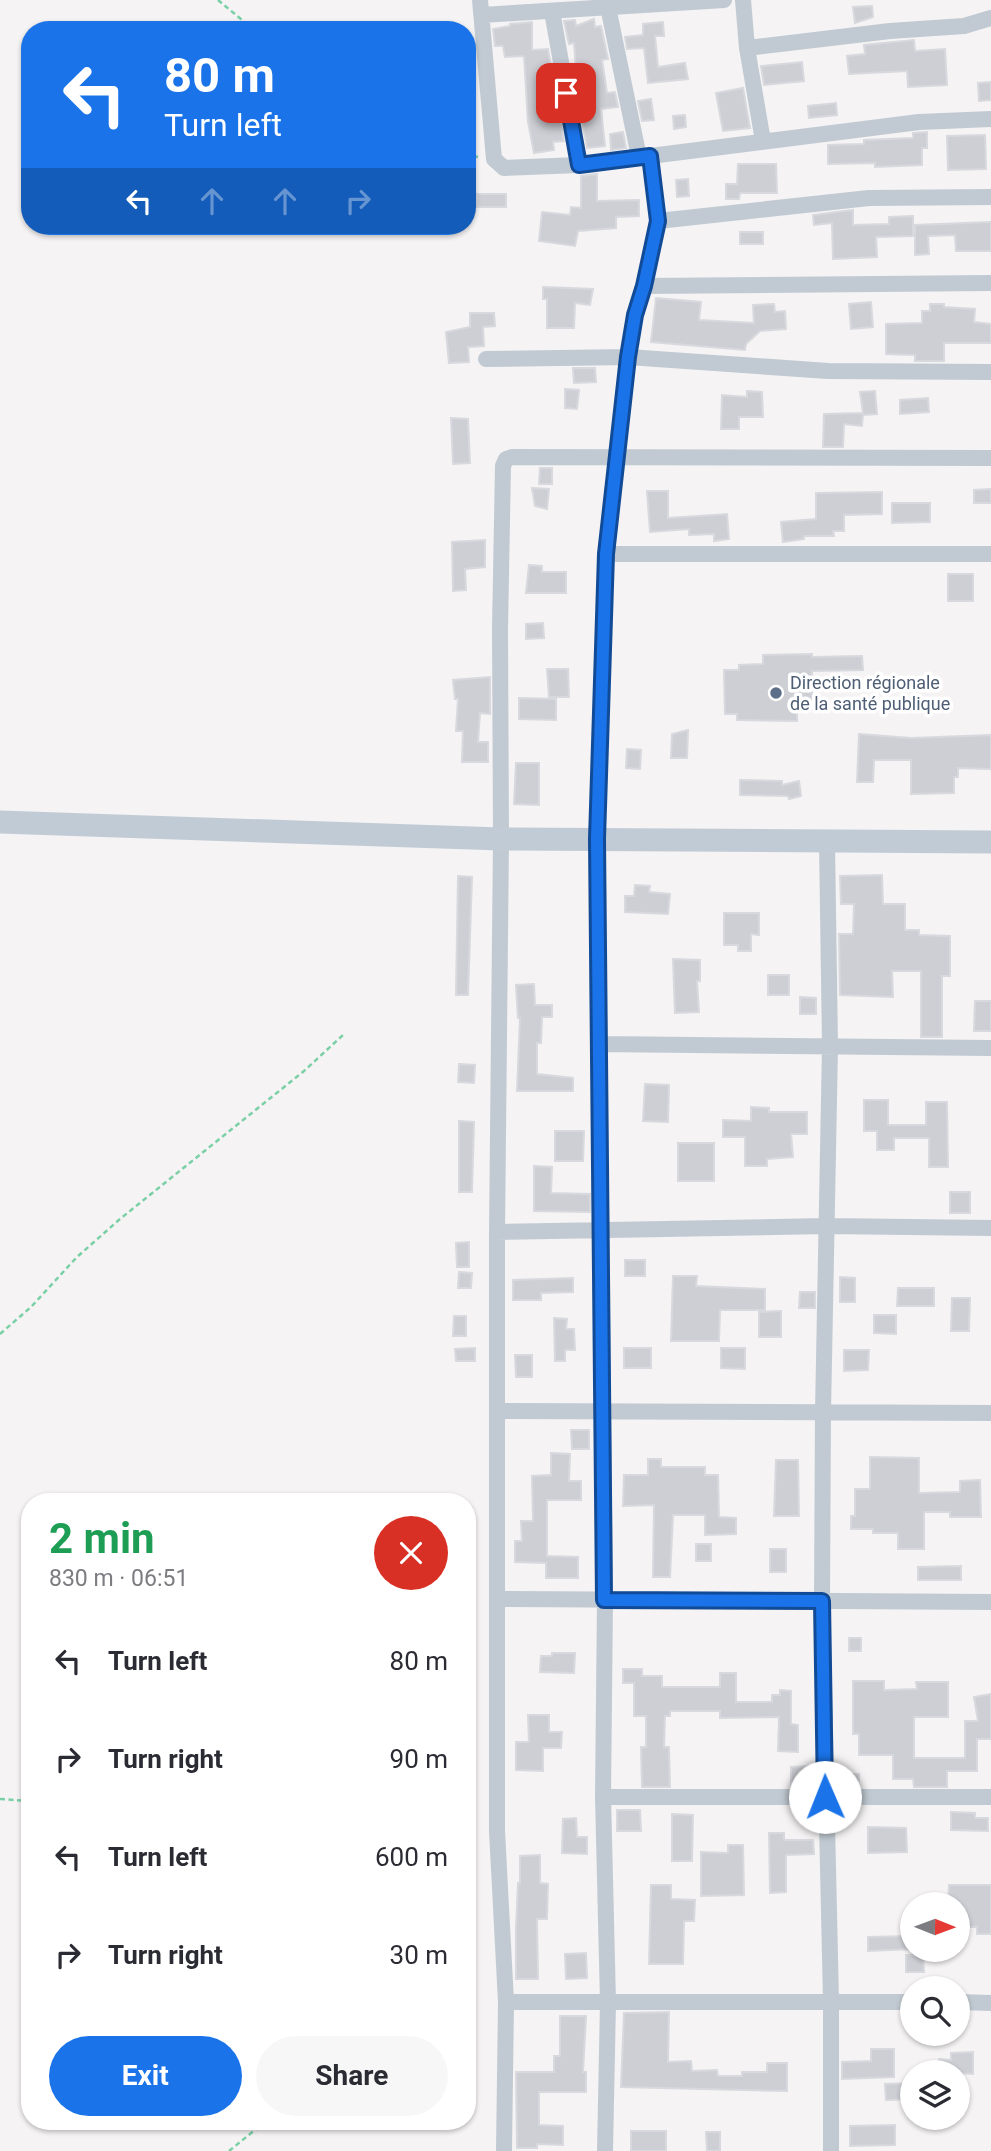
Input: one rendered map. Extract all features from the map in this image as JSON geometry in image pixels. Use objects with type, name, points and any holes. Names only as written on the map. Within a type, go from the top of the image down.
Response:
[{"type":"street","points":[[724,0],[551,11],[481,8],[494,159],[504,168],[579,165],[919,122],[991,119]]},
{"type":"street","points":[[743,0],[747,47],[763,141]]},
{"type":"street","points":[[606,2151],[608,2002],[597,839],[606,554],[628,357],[635,315],[658,221],[645,156],[608,7]]},
{"type":"street","points":[[551,11],[579,165]]},
{"type":"street","points":[[747,47],[890,31],[964,26],[991,18]]},
{"type":"street","points":[[658,221],[869,198],[991,197]]},
{"type":"street","points":[[644,286],[991,283]]},
{"type":"street","points":[[486,359],[628,357],[828,371],[991,372]]},
{"type":"street","points":[[504,2151],[506,2002],[497,1831],[496,1599],[496,1231],[501,839],[499,629],[503,466],[506,459],[512,457],[991,458]]},
{"type":"street","points":[[606,554],[991,554]]},
{"type":"street","points":[[0,822],[501,839],[991,842]]},
{"type":"street","points":[[827,842],[830,1046],[822,1413],[822,1601],[831,2001],[831,2151]]},
{"type":"street","points":[[599,1044],[991,1048]]},
{"type":"street","points":[[496,1231],[826,1226],[991,1228]]},
{"type":"street","points":[[497,1411],[991,1413]]},
{"type":"street","points":[[496,1599],[991,1602]]},
{"type":"street","points":[[604,1797],[991,1797]]},
{"type":"street","points":[[506,2002],[900,2002]]},
{"type":"street","points":[[970,2002],[991,2003]]},
{"type":"path","points":[[218,0],[243,21]]},
{"type":"path","points":[[0,1334],[31,1307],[77,1257],[120,1219],[304,1071],[343,1035]]},
{"type":"path","points":[[0,1799],[21,1800]]},
{"type":"path","points":[[229,2151],[255,2130]]},
{"type":"building","points":[[872,6],[873,17],[855,23],[853,7]]},
{"type":"building","points":[[594,19],[595,27],[601,26],[608,59],[602,60],[607,93],[615,92],[618,107],[601,109],[605,146],[587,148],[573,70],[576,69],[574,43],[569,44],[564,21],[575,20],[576,26]]},
{"type":"building","points":[[532,22],[532,50],[548,49],[564,141],[553,142],[554,150],[534,153],[528,122],[524,56],[505,57],[503,46],[495,46],[493,29]]},
{"type":"building","points":[[663,22],[664,36],[655,36],[658,67],[685,63],[688,79],[648,83],[644,48],[627,49],[625,37],[643,35],[643,24]]},
{"type":"building","points":[[914,40],[915,51],[945,49],[947,85],[908,87],[907,71],[849,74],[847,56],[865,54],[864,45]]},
{"type":"building","points":[[802,62],[804,81],[764,85],[761,66]]},
{"type":"building","points":[[991,82],[991,100],[979,101],[978,83]]},
{"type":"building","points":[[743,88],[750,128],[723,131],[716,93]]},
{"type":"building","points":[[651,99],[654,120],[642,121],[638,101]]},
{"type":"building","points":[[836,103],[837,115],[809,118],[808,106]]},
{"type":"building","points":[[685,115],[686,127],[674,129],[673,116]]},
{"type":"building","points":[[623,132],[626,148],[611,150],[610,134]]},
{"type":"building","points":[[927,132],[927,148],[922,148],[922,165],[875,167],[875,163],[828,164],[828,145],[913,138],[913,133]]},
{"type":"building","points":[[985,135],[986,169],[948,170],[947,136]]},
{"type":"building","points":[[738,164],[776,164],[777,193],[740,193],[739,199],[726,199],[726,184],[737,184]]},
{"type":"building","points":[[597,174],[597,201],[639,200],[639,216],[616,217],[616,228],[578,231],[575,246],[539,241],[542,212],[570,215],[571,207],[581,208],[581,176]]},
{"type":"building","points":[[688,179],[689,196],[677,197],[676,180]]},
{"type":"building","points":[[477,194],[506,194],[506,207],[477,207]]},
{"type":"building","points":[[853,210],[853,225],[889,224],[889,217],[913,216],[913,236],[876,237],[877,257],[833,259],[832,223],[814,225],[813,215]]},
{"type":"building","points":[[991,222],[991,251],[956,251],[955,235],[928,236],[929,254],[915,255],[915,225]]},
{"type":"building","points":[[740,232],[763,232],[763,244],[740,244]]},
{"type":"building","points":[[543,287],[593,289],[590,305],[575,303],[574,328],[547,328],[547,299],[543,299]]},
{"type":"building","points":[[656,298],[701,302],[699,320],[754,323],[753,305],[774,304],[775,312],[785,311],[786,329],[760,331],[746,344],[745,350],[651,342]]},
{"type":"building","points":[[871,302],[873,327],[851,329],[849,304]]},
{"type":"building","points":[[930,304],[975,309],[974,322],[991,324],[991,343],[944,343],[944,361],[915,361],[915,355],[886,354],[886,324],[922,323],[922,311],[930,311]]},
{"type":"building","points":[[470,313],[494,313],[495,326],[483,327],[484,346],[468,347],[469,362],[449,363],[446,332],[470,327]]},
{"type":"building","points":[[573,368],[595,368],[596,382],[574,383]]},
{"type":"building","points":[[565,389],[579,390],[577,409],[565,408]]},
{"type":"building","points":[[747,391],[762,392],[763,417],[739,417],[739,429],[721,429],[722,395],[747,397]]},
{"type":"building","points":[[875,391],[877,414],[863,415],[862,426],[844,424],[843,447],[823,447],[824,414],[863,413],[860,392]]},
{"type":"building","points":[[928,398],[929,412],[900,414],[900,400]]},
{"type":"building","points":[[451,418],[468,419],[470,463],[453,464]]},
{"type":"building","points":[[540,468],[552,468],[552,484],[539,484]]},
{"type":"building","points":[[532,488],[549,489],[547,509],[535,506]]},
{"type":"building","points":[[991,489],[991,503],[974,503],[974,490]]},
{"type":"building","points":[[647,491],[668,491],[668,518],[727,514],[729,539],[714,541],[714,534],[689,535],[689,529],[650,532]]},
{"type":"building","points":[[882,492],[882,514],[844,515],[844,531],[833,531],[834,536],[804,536],[804,539],[783,542],[781,522],[816,519],[816,493]]},
{"type":"building","points":[[892,503],[930,503],[930,522],[892,523]]},
{"type":"building","points":[[485,540],[485,567],[465,569],[466,590],[453,591],[452,542]]},
{"type":"building","points":[[529,565],[542,566],[542,572],[566,572],[566,593],[526,593]]},
{"type":"building","points":[[948,574],[973,574],[973,601],[948,601]]},
{"type":"building","points":[[543,623],[544,638],[526,639],[526,624]]},
{"type":"building","points":[[812,654],[812,657],[862,656],[863,670],[812,671],[812,710],[797,710],[797,721],[737,720],[737,714],[725,714],[724,670],[739,670],[739,665],[763,664],[763,655]]},
{"type":"building","points":[[547,669],[568,669],[569,697],[549,697]]},
{"type":"building","points":[[490,677],[490,714],[480,713],[478,742],[488,742],[488,762],[462,762],[463,731],[456,731],[458,699],[455,699],[453,680]]},
{"type":"building","points":[[519,698],[556,699],[556,720],[519,719]]},
{"type":"building","points":[[688,730],[687,758],[671,758],[672,734]]},
{"type":"building","points":[[859,734],[911,738],[991,735],[991,769],[958,768],[958,777],[954,777],[954,793],[911,794],[911,760],[874,760],[873,782],[857,782]]},
{"type":"building","points":[[627,749],[641,750],[640,769],[626,768]]},
{"type":"building","points":[[516,763],[539,763],[539,805],[514,804]]},
{"type":"building","points":[[740,780],[782,781],[782,785],[799,781],[801,796],[789,799],[788,796],[740,795]]},
{"type":"building","points":[[882,875],[883,904],[905,904],[905,930],[919,930],[919,935],[950,936],[950,976],[942,976],[942,1037],[921,1037],[921,971],[892,971],[893,997],[840,995],[839,934],[853,934],[854,904],[841,904],[840,876]]},
{"type":"building","points":[[458,876],[472,877],[468,995],[456,995]]},
{"type":"building","points":[[635,885],[650,886],[649,892],[670,894],[668,914],[625,912],[625,896],[634,896]]},
{"type":"building","points":[[724,913],[759,913],[759,935],[751,934],[751,951],[738,951],[738,945],[724,945]]},
{"type":"building","points":[[673,959],[700,960],[700,981],[697,981],[699,1012],[675,1013]]},
{"type":"building","points":[[768,975],[789,975],[789,995],[768,995]]},
{"type":"building","points":[[534,984],[535,1005],[552,1005],[552,1017],[542,1017],[541,1043],[537,1043],[537,1074],[573,1078],[573,1091],[517,1091],[520,1018],[516,985]]},
{"type":"building","points":[[800,997],[816,998],[816,1014],[800,1014]]},
{"type":"building","points":[[975,1001],[991,1001],[991,1031],[974,1031]]},
{"type":"building","points":[[459,1064],[475,1065],[474,1083],[458,1082]]},
{"type":"building","points":[[645,1084],[669,1085],[668,1122],[643,1121]]},
{"type":"building","points":[[864,1100],[888,1100],[888,1125],[926,1125],[926,1102],[947,1102],[948,1167],[929,1167],[929,1138],[894,1138],[894,1150],[877,1150],[877,1131],[864,1131]]},
{"type":"building","points":[[751,1107],[769,1108],[769,1112],[807,1112],[807,1134],[791,1134],[793,1157],[767,1159],[767,1166],[745,1166],[745,1137],[723,1137],[723,1120],[751,1121]]},
{"type":"building","points":[[459,1121],[474,1122],[472,1192],[459,1192]]},
{"type":"building","points":[[555,1131],[584,1131],[583,1161],[555,1161]]},
{"type":"building","points":[[678,1143],[714,1143],[714,1181],[678,1181]]},
{"type":"building","points":[[534,1166],[552,1167],[551,1193],[590,1194],[590,1212],[534,1211]]},
{"type":"building","points":[[950,1192],[970,1192],[970,1213],[950,1213]]},
{"type":"building","points":[[469,1242],[469,1267],[457,1267],[456,1243]]},
{"type":"building","points":[[625,1260],[645,1260],[645,1276],[625,1276]]},
{"type":"building","points":[[459,1272],[472,1273],[471,1288],[458,1288]]},
{"type":"building","points":[[673,1276],[697,1276],[696,1286],[765,1289],[765,1310],[720,1310],[719,1341],[671,1341]]},
{"type":"building","points":[[840,1277],[855,1278],[855,1302],[840,1302]]},
{"type":"building","points":[[573,1278],[573,1292],[541,1293],[541,1300],[513,1300],[513,1280]]},
{"type":"building","points":[[898,1288],[934,1288],[934,1306],[897,1306]]},
{"type":"building","points":[[800,1292],[815,1292],[815,1308],[799,1308]]},
{"type":"building","points":[[952,1298],[970,1298],[969,1331],[951,1331]]},
{"type":"building","points":[[781,1311],[781,1337],[759,1337],[759,1312]]},
{"type":"building","points":[[874,1315],[896,1315],[896,1334],[874,1333]]},
{"type":"building","points":[[454,1316],[466,1316],[466,1336],[453,1336]]},
{"type":"building","points":[[554,1318],[567,1319],[566,1329],[574,1329],[575,1350],[565,1350],[565,1361],[555,1361]]},
{"type":"building","points":[[475,1348],[475,1361],[456,1361],[455,1349]]},
{"type":"building","points":[[624,1348],[651,1348],[651,1368],[624,1368]]},
{"type":"building","points":[[721,1348],[745,1348],[745,1369],[721,1368]]},
{"type":"building","points":[[844,1350],[869,1350],[868,1370],[844,1371]]},
{"type":"building","points":[[515,1355],[532,1355],[532,1377],[516,1377]]},
{"type":"building","points":[[571,1430],[589,1430],[589,1449],[572,1449]]},
{"type":"building","points":[[551,1453],[570,1454],[569,1481],[581,1481],[581,1500],[547,1500],[547,1556],[578,1557],[578,1578],[546,1578],[546,1563],[515,1562],[515,1541],[522,1541],[521,1521],[533,1521],[532,1476],[551,1475]]},
{"type":"building","points":[[870,1457],[919,1458],[919,1493],[960,1492],[960,1481],[980,1480],[981,1517],[950,1517],[950,1512],[924,1512],[924,1549],[898,1549],[898,1533],[873,1533],[873,1529],[851,1529],[851,1516],[855,1516],[855,1489],[870,1489]]},
{"type":"building","points":[[648,1459],[661,1459],[661,1467],[705,1467],[705,1475],[718,1475],[719,1517],[736,1518],[736,1534],[705,1535],[705,1515],[673,1515],[670,1577],[653,1577],[654,1505],[623,1506],[624,1475],[648,1475]]},
{"type":"building","points":[[776,1460],[798,1460],[799,1516],[774,1516]]},
{"type":"building","points":[[696,1544],[711,1544],[711,1561],[696,1561]]},
{"type":"building","points":[[770,1549],[786,1549],[786,1572],[770,1572]]},
{"type":"building","points":[[961,1566],[961,1580],[918,1580],[918,1567]]},
{"type":"building","points":[[849,1638],[861,1638],[861,1651],[849,1651]]},
{"type":"building","points":[[552,1653],[575,1653],[574,1673],[540,1672],[541,1656],[552,1656]]},
{"type":"building","points":[[623,1669],[642,1669],[642,1676],[662,1676],[662,1687],[720,1687],[720,1673],[736,1673],[736,1702],[772,1702],[772,1695],[780,1695],[780,1690],[791,1691],[791,1724],[798,1725],[798,1752],[778,1751],[779,1717],[720,1718],[720,1711],[670,1711],[670,1716],[665,1716],[664,1747],[669,1747],[670,1787],[642,1787],[641,1747],[646,1747],[646,1716],[634,1716],[634,1683],[623,1683]]},
{"type":"building","points":[[853,1681],[884,1681],[884,1690],[917,1689],[916,1682],[948,1682],[948,1717],[914,1717],[914,1758],[965,1758],[965,1721],[978,1721],[974,1697],[991,1694],[991,1739],[977,1739],[977,1771],[947,1771],[947,1787],[914,1787],[913,1779],[893,1779],[893,1755],[859,1755],[859,1734],[853,1734]]},
{"type":"building","points":[[528,1715],[549,1715],[549,1732],[562,1732],[561,1748],[543,1748],[543,1771],[516,1770],[516,1742],[529,1742]]},
{"type":"building","points":[[814,1766],[815,1787],[791,1787],[791,1767]]},
{"type":"building","points":[[841,1774],[859,1774],[859,1787],[841,1787]]},
{"type":"building","points":[[617,1810],[640,1810],[641,1831],[617,1831]]},
{"type":"building","points":[[951,1812],[975,1813],[975,1818],[988,1818],[988,1831],[951,1830]]},
{"type":"building","points":[[672,1814],[693,1815],[692,1861],[672,1861]]},
{"type":"building","points":[[576,1818],[577,1837],[587,1837],[587,1854],[562,1853],[563,1819]]},
{"type":"building","points":[[868,1827],[906,1828],[907,1852],[868,1853]]},
{"type":"building","points":[[769,1833],[784,1833],[784,1840],[813,1840],[814,1854],[786,1855],[786,1892],[770,1893]]},
{"type":"building","points":[[728,1845],[743,1845],[744,1895],[701,1896],[701,1852],[728,1853]]},
{"type":"building","points":[[540,1855],[540,1883],[548,1884],[547,1919],[537,1919],[538,1979],[516,1979],[520,1856]]},
{"type":"building","points":[[651,1885],[671,1885],[671,1899],[695,1900],[694,1921],[684,1921],[683,1964],[649,1964]]},
{"type":"building","points":[[949,1885],[991,1885],[991,1934],[977,1934],[977,1927],[970,1927],[970,1892],[949,1892]]},
{"type":"building","points":[[900,1936],[900,1950],[868,1951],[868,1937]]},
{"type":"building","points":[[586,1953],[587,1978],[566,1979],[565,1954]]},
{"type":"building","points":[[906,1962],[923,1962],[924,1972],[906,1972]]},
{"type":"building","points":[[669,2012],[668,2062],[691,2061],[692,2071],[717,2070],[718,2076],[767,2072],[767,2063],[787,2063],[787,2091],[621,2087],[624,2013]]},
{"type":"building","points":[[560,2016],[586,2016],[583,2072],[586,2072],[586,2092],[539,2092],[539,2125],[563,2126],[563,2145],[537,2144],[537,2148],[517,2148],[516,2072],[554,2072],[554,2056],[560,2056]]},
{"type":"building","points":[[871,2049],[894,2049],[894,2077],[842,2079],[842,2062],[871,2061]]},
{"type":"building","points":[[973,2052],[973,2074],[970,2074],[970,2060],[951,2060],[951,2053]]},
{"type":"building","points":[[900,2083],[900,2099],[886,2100],[885,2084]]},
{"type":"building","points":[[895,2125],[895,2145],[850,2146],[850,2126]]},
{"type":"building","points":[[631,2131],[666,2131],[666,2151],[631,2151]]},
{"type":"building","points":[[706,2132],[720,2132],[720,2151],[707,2151]]},
{"type":"place","name":"Direction régionale de la santé publique","points":[[776,693]]},
{"type":"route","points":[[566,93],[579,165],[650,156],[658,221],[635,315],[628,357],[606,554],[597,839],[604,1600],[822,1601],[825,1797]]}]
